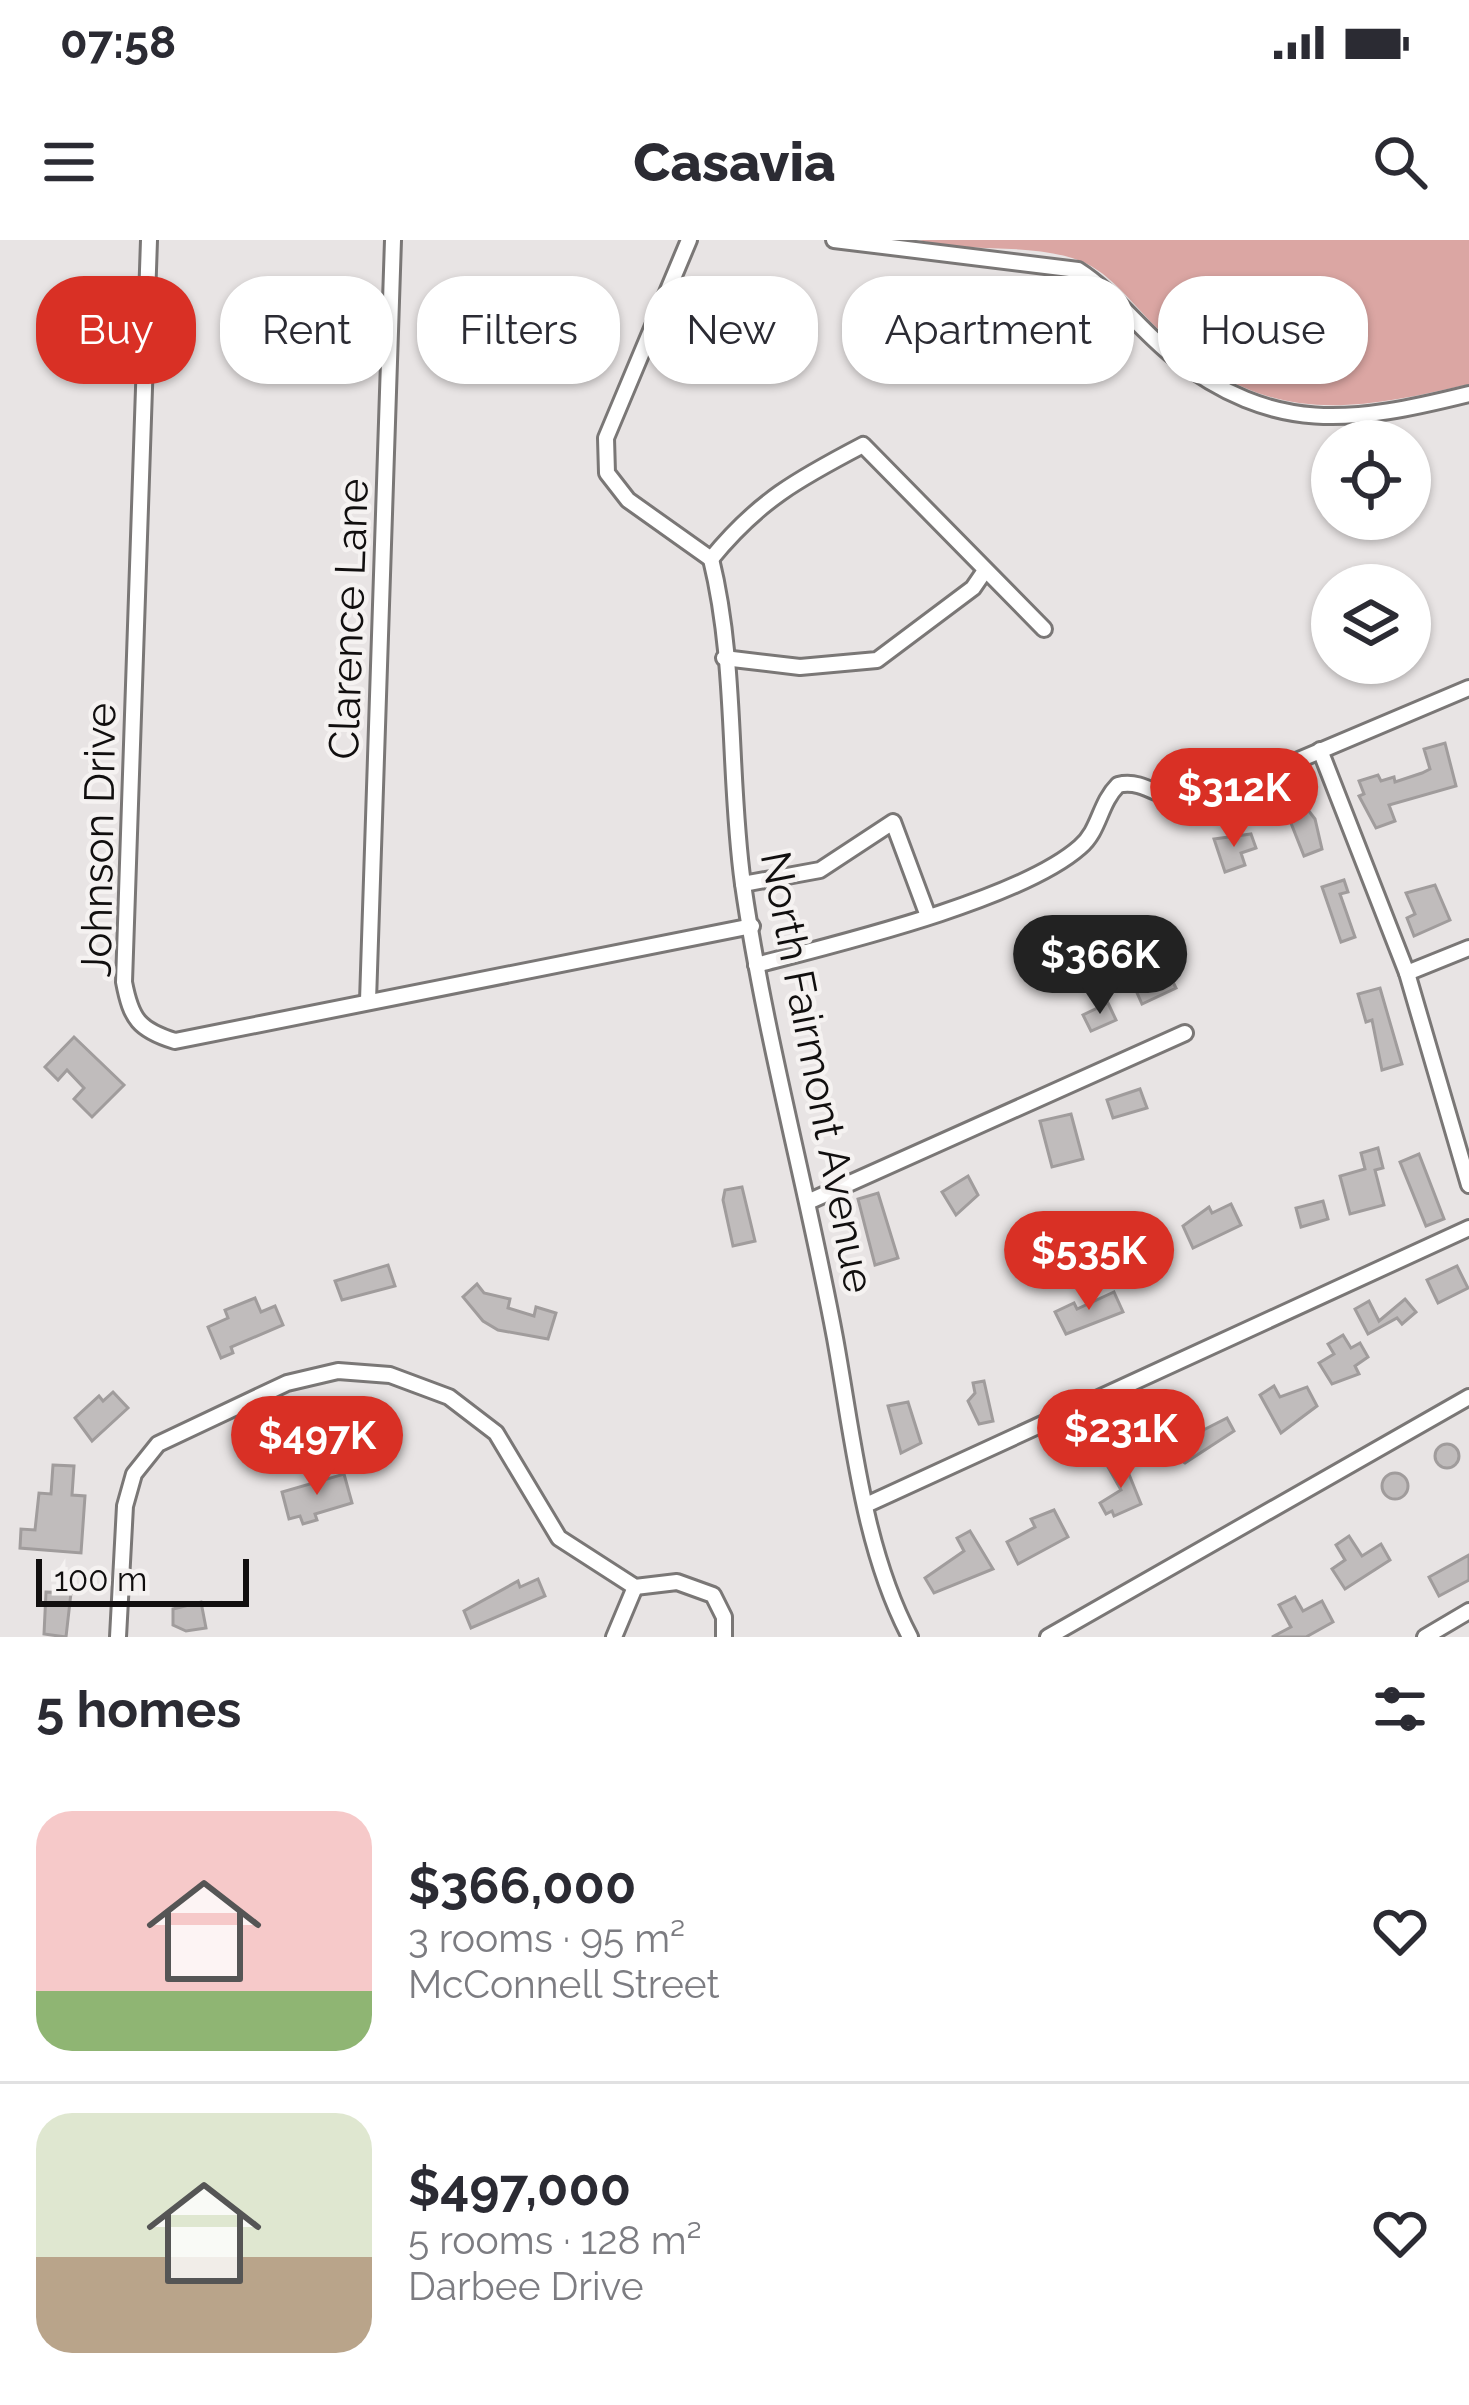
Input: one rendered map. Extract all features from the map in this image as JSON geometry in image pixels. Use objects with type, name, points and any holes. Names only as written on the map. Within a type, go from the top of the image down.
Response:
[{"type":"street","name":"Johnson Drive","points":[[149,240],[124,982],[130,1015],[146,1032],[175,1041],[752,926]]},
{"type":"street","name":"Clarence Lane","points":[[368,1001],[393,240]]},
{"type":"street","points":[[688,240],[606,438],[607,473],[628,500],[711,559],[747,515],[784,486],[863,445],[1044,629]]},
{"type":"street","points":[[834,240],[1078,269],[1105,287],[1175,357],[1251,405],[1325,418],[1396,414],[1469,394]]},
{"type":"street","name":"North Fairmont Avenue","points":[[711,559],[722,605],[743,884],[756,965],[809,1201],[866,1505],[896,1610],[910,1637]]},
{"type":"street","points":[[724,658],[800,667],[877,660],[973,588],[984,572]]},
{"type":"street","points":[[756,965],[928,916],[1048,868],[1081,847],[1093,832],[1101,802],[1118,785],[1140,784],[1175,804],[1197,803],[1469,688]]},
{"type":"street","points":[[1320,750],[1407,974],[1469,1185]]},
{"type":"street","points":[[743,884],[820,870],[892,822],[928,916]]},
{"type":"street","points":[[1407,974],[1469,948]]},
{"type":"street","points":[[809,1201],[1185,1033]]},
{"type":"street","points":[[866,1505],[1469,1228]]},
{"type":"street","points":[[118,1637],[125,1506],[134,1474],[158,1444],[286,1383],[338,1371],[390,1375],[449,1397],[496,1433],[559,1538],[634,1587],[677,1582],[713,1595],[724,1617],[724,1637]]},
{"type":"street","points":[[1048,1637],[1469,1397]]},
{"type":"street","points":[[614,1637],[634,1587]]},
{"type":"street","points":[[1425,1637],[1469,1612]]},
{"type":"shaded area","points":[[919,240],[1469,240],[1469,384],[1340,405],[1303,404],[1238,384],[1368,384],[1368,276],[1158,276],[1158,329],[1134,305],[1134,276],[1105,276],[1085,263],[1054,253]]},
{"type":"building","points":[[1445,743],[1456,786],[1389,805],[1395,821],[1376,828],[1359,796],[1364,794],[1359,781],[1378,775],[1381,781],[1394,777],[1395,782],[1422,773],[1430,769],[1424,749]]},
{"type":"building","points":[[1305,806],[1315,819],[1322,849],[1304,856],[1287,813]]},
{"type":"building","points":[[1251,834],[1256,848],[1241,853],[1245,865],[1225,872],[1214,839]]},
{"type":"building","points":[[1344,880],[1348,892],[1340,894],[1355,937],[1341,942],[1322,887]]},
{"type":"building","points":[[1435,885],[1450,920],[1414,936],[1407,918],[1415,914],[1406,893]]},
{"type":"building","points":[[1167,970],[1176,988],[1142,1004],[1134,986]]},
{"type":"building","points":[[1380,988],[1402,1064],[1382,1070],[1372,1020],[1366,1022],[1358,994]]},
{"type":"building","points":[[1108,1003],[1116,1020],[1091,1031],[1083,1015]]},
{"type":"building","points":[[74,1037],[124,1085],[92,1117],[74,1099],[84,1088],[67,1070],[58,1080],[45,1067]]},
{"type":"building","points":[[1140,1089],[1147,1108],[1113,1118],[1107,1100]]},
{"type":"building","points":[[1071,1114],[1083,1159],[1052,1167],[1040,1121]]},
{"type":"building","points":[[1378,1148],[1383,1168],[1375,1170],[1384,1205],[1350,1214],[1340,1176],[1365,1169],[1361,1153]]},
{"type":"building","points":[[1419,1154],[1444,1219],[1426,1226],[1400,1162]]},
{"type":"building","points":[[968,1176],[978,1195],[956,1215],[942,1192]]},
{"type":"building","points":[[742,1187],[755,1241],[733,1246],[723,1200],[725,1190]]},
{"type":"building","points":[[878,1193],[898,1258],[875,1265],[858,1199]]},
{"type":"building","points":[[1323,1201],[1328,1219],[1301,1227],[1296,1208]]},
{"type":"building","points":[[1231,1204],[1241,1225],[1193,1248],[1183,1226],[1209,1207],[1212,1213]]},
{"type":"building","points":[[388,1265],[395,1286],[342,1300],[335,1281]]},
{"type":"building","points":[[1457,1266],[1468,1288],[1438,1303],[1427,1280]]},
{"type":"building","points":[[477,1284],[484,1293],[510,1299],[508,1308],[534,1316],[536,1307],[556,1313],[548,1339],[498,1330],[483,1321],[463,1297]]},
{"type":"building","points":[[1114,1292],[1123,1312],[1066,1334],[1055,1312],[1074,1303],[1077,1309]]},
{"type":"building","points":[[255,1298],[261,1312],[275,1306],[283,1325],[231,1347],[233,1353],[221,1358],[208,1327],[228,1318],[225,1310]]},
{"type":"building","points":[[1405,1299],[1416,1312],[1402,1324],[1397,1318],[1368,1334],[1355,1309],[1369,1301],[1379,1321]]},
{"type":"building","points":[[1343,1335],[1351,1348],[1360,1343],[1368,1357],[1355,1366],[1359,1374],[1332,1384],[1319,1363],[1334,1354],[1328,1344]]},
{"type":"building","points":[[984,1381],[993,1421],[979,1424],[968,1401],[975,1393],[973,1383]]},
{"type":"building","points":[[1274,1386],[1280,1397],[1307,1387],[1317,1406],[1281,1433],[1260,1395]]},
{"type":"building","points":[[113,1392],[128,1408],[92,1441],[75,1418],[99,1396],[103,1401]]},
{"type":"building","points":[[908,1402],[921,1443],[901,1453],[888,1406]]},
{"type":"building","points":[[1227,1418],[1234,1431],[1185,1463],[1180,1460],[1172,1446]]},
{"type":"building","points":[[1447,1444],[1456,1447],[1456,1465],[1447,1468],[1438,1465],[1435,1456],[1438,1447]]},
{"type":"building","points":[[1122,1457],[1141,1504],[1114,1516],[1112,1511],[1106,1514],[1100,1503],[1121,1490],[1107,1465]]},
{"type":"building","points":[[53,1465],[74,1466],[72,1495],[85,1496],[81,1553],[20,1548],[21,1529],[35,1530],[39,1493],[51,1494]]},
{"type":"building","points":[[1395,1473],[1408,1486],[1395,1499],[1382,1486]]},
{"type":"building","points":[[344,1474],[352,1503],[315,1514],[317,1520],[303,1524],[300,1516],[289,1519],[282,1492]]},
{"type":"building","points":[[1054,1510],[1068,1537],[1018,1564],[1007,1542],[1035,1527],[1031,1519]]},
{"type":"building","points":[[970,1531],[993,1569],[934,1593],[925,1578],[964,1551],[957,1538]]},
{"type":"building","points":[[1349,1536],[1362,1556],[1381,1544],[1390,1560],[1345,1589],[1332,1569],[1345,1560],[1336,1545]]},
{"type":"building","points":[[1469,1555],[1469,1580],[1439,1596],[1429,1577]]},
{"type":"building","points":[[538,1579],[545,1596],[471,1628],[464,1611],[518,1581],[520,1587]]},
{"type":"building","points":[[46,1592],[71,1593],[66,1637],[44,1634]]},
{"type":"building","points":[[1295,1597],[1303,1611],[1322,1601],[1333,1622],[1306,1637],[1272,1637],[1291,1627],[1279,1605]]},
{"type":"building","points":[[201,1602],[206,1628],[186,1631],[173,1625],[173,1609]]}]
